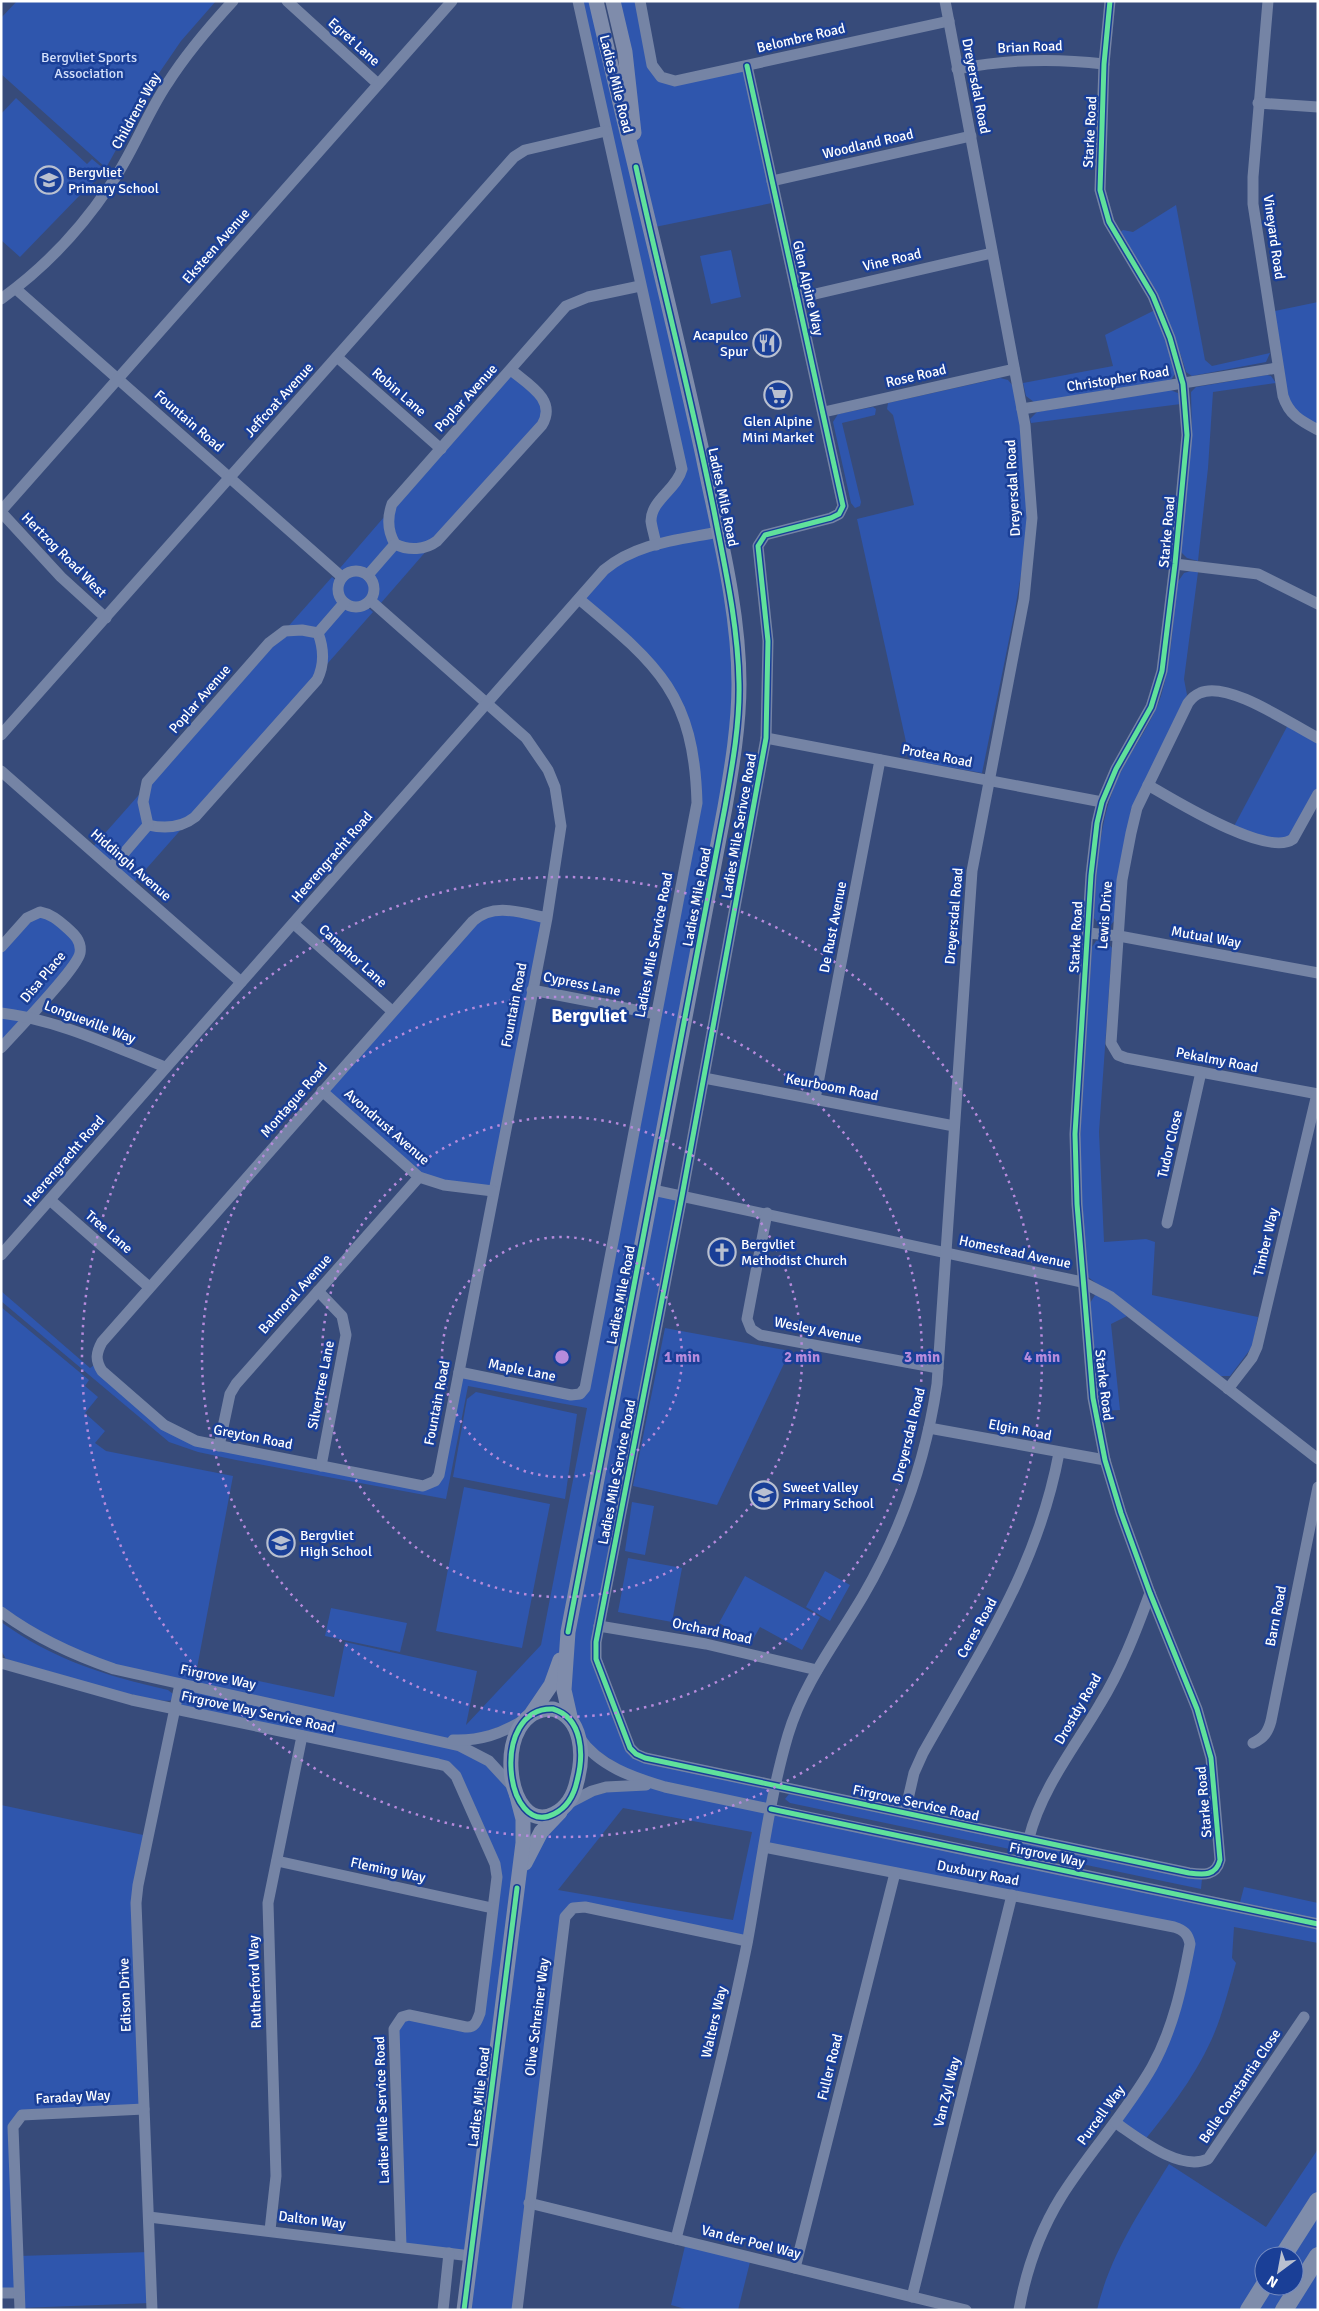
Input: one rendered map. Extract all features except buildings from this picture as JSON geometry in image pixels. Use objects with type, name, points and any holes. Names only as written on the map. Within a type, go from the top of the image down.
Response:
[{"type":"highway","points":[[1289,2246],[1318,2201]]},
{"type":"highway","points":[[1284,2310],[1318,2256]]},
{"type":"highway","points":[[1249,2310],[1258,2296]]},
{"type":"main road","name":"Ladies Mile Road","points":[[528,1717],[551,1686],[568,1632],[725,807],[737,723],[739,684],[735,625],[696,424],[596,1]]},
{"type":"main road","name":"Ladies Mile Road","points":[[613,1],[625,52],[633,111],[636,167]]},
{"type":"main road","name":"Ladies Mile Road","points":[[568,1632],[564,1690],[574,1727]]},
{"type":"main road","points":[[552,1709],[566,1715],[574,1727],[581,1750],[580,1770],[575,1788],[565,1807],[552,1816],[539,1816],[527,1811],[516,1794],[511,1757],[517,1736],[528,1717],[552,1709]]},
{"type":"main road","name":"Ladies Mile Road","points":[[464,2310],[524,1831],[516,1794]]},
{"type":"main road","name":"Ladies Mile Road","points":[[517,1888],[535,1841],[565,1807]]},
{"type":"street","name":"Childrens Way","points":[[1,299],[16,289],[49,259],[86,219],[110,186],[166,85],[197,42],[233,1]]},
{"type":"street","name":"Egret Lane","points":[[287,1],[378,84]]},
{"type":"street","name":"Eksteen Avenue","points":[[1,511],[452,1]]},
{"type":"street","points":[[578,1],[682,469],[676,484],[653,511],[651,520],[656,545]]},
{"type":"street","name":"Belombre Road","points":[[640,1],[652,65],[661,77],[675,81],[949,21]]},
{"type":"street","name":"Dreyersdal Road","points":[[771,1809],[788,1735],[803,1697],[817,1670],[863,1596],[894,1534],[913,1484],[929,1428],[938,1368],[972,871],[1024,599],[1030,553],[1032,518],[1030,468],[1022,409],[945,1]]},
{"type":"street","name":"Starke Road","points":[[1110,1],[1104,64],[1099,176],[1103,203],[1119,242],[1158,308],[1170,338],[1183,384],[1187,435],[1165,656],[1155,698],[1142,726],[1116,769],[1102,802],[1091,875],[1075,1134],[1082,1282],[1093,1398],[1105,1460],[1120,1513],[1197,1709],[1211,1758],[1220,1860],[1212,1873],[1200,1875]]},
{"type":"street","name":"Vineyard Road","points":[[1268,1],[1258,103],[1253,204],[1277,368],[1283,396],[1288,410],[1298,420],[1318,430]]},
{"type":"street","name":"Brian Road","points":[[957,69],[1020,59],[1066,60],[1104,64]]},
{"type":"street","name":"Glen Alpine Way","points":[[747,66],[844,500],[839,514]]},
{"type":"street","points":[[1258,103],[1318,107]]},
{"type":"street","name":"Jeffcoat Avenue","points":[[1,736],[519,153],[606,131]]},
{"type":"street","name":"Woodland Road","points":[[772,181],[971,136]]},
{"type":"street","name":"Vine Road","points":[[798,298],[992,253]]},
{"type":"street","name":"Poplar Avenue","points":[[511,370],[546,403],[548,410],[542,425],[431,546],[402,548],[395,544],[389,530],[392,504],[566,306],[588,297],[640,286]]},
{"type":"street","name":"Fountain Road","points":[[16,289],[342,577]]},
{"type":"street","name":"Robin Lane","points":[[337,358],[441,449]]},
{"type":"street","name":"Christopher Road","points":[[1022,409],[1277,368]]},
{"type":"street","name":"Rose Road","points":[[824,412],[1014,369]]},
{"type":"street","name":"Hertzog Road West","points":[[1,511],[61,577],[106,618]]},
{"type":"street","name":"Ladies Mile Serivce Road","points":[[682,1196],[766,738],[768,641],[758,546],[765,535],[770,533],[831,518],[839,514]]},
{"type":"street","name":"Heerengracht Road","points":[[1,1255],[604,570],[618,558],[638,548],[718,532]]},
{"type":"street","points":[[368,575],[395,544]]},
{"type":"street","points":[[1175,564],[1258,574],[1318,604]]},
{"type":"street","points":[[352,571],[363,572],[368,575],[375,591],[370,601],[358,608],[344,603],[338,590],[342,577],[352,571]]},
{"type":"street","name":"Ladies Mile Service Road","points":[[578,599],[635,647],[658,671],[685,719],[696,773],[697,803],[585,1388],[580,1394]]},
{"type":"street","name":"Fountain Road","points":[[370,601],[526,738],[538,753],[555,787],[561,826],[547,918],[439,1476],[430,1485]]},
{"type":"street","points":[[112,867],[148,825],[176,827],[187,823],[195,817],[311,688],[323,669],[323,648],[318,633],[344,603]]},
{"type":"street","name":"Poplar Avenue","points":[[148,825],[143,802],[147,782],[239,678],[279,634],[302,630],[318,633]]},
{"type":"street","name":"Lewis Drive","points":[[1113,1050],[1111,1044],[1122,880],[1131,833],[1137,808],[1188,703],[1200,692],[1232,693],[1318,738]]},
{"type":"street","name":"Protea Road","points":[[766,738],[1102,802]]},
{"type":"street","name":"De Rust Avenue","points":[[815,1099],[880,760]]},
{"type":"street","name":"Hiddingh Avenue","points":[[1,771],[241,982]]},
{"type":"street","points":[[1148,785],[1226,829],[1279,844],[1293,839],[1318,794]]},
{"type":"street","name":"Montague Road","points":[[97,1363],[97,1352],[102,1342],[149,1287],[392,1011],[481,914],[500,910],[547,918]]},
{"type":"street","name":"Disa Place","points":[[1,947],[27,918],[40,912],[54,917],[78,939],[80,952],[78,959],[1,1048]]},
{"type":"street","name":"Camphor Lane","points":[[294,924],[392,1011]]},
{"type":"street","name":"Mutual Way","points":[[1088,933],[1118,936],[1318,973]]},
{"type":"street","name":"Cypress Lane","points":[[532,990],[656,1014]]},
{"type":"street","name":"Longueville Way","points":[[1,1013],[30,1016],[55,1023],[165,1067]]},
{"type":"street","name":"Pekalmy Road","points":[[1113,1050],[1118,1056],[1126,1058],[1317,1094]]},
{"type":"street","name":"Tudor Close","points":[[1167,1223],[1201,1072]]},
{"type":"street","name":"Keurboom Road","points":[[704,1078],[954,1126]]},
{"type":"street","name":"Avondrust Avenue","points":[[322,1091],[419,1177],[444,1185],[493,1191]]},
{"type":"street","name":"Timber Way","points":[[1228,1389],[1252,1358],[1257,1347],[1317,1094]]},
{"type":"street","name":"Balmoral Avenue","points":[[219,1446],[230,1394],[236,1384],[419,1177]]},
{"type":"street","name":"Homestead Avenue","points":[[653,1190],[1082,1282],[1111,1297],[1318,1459]]},
{"type":"street","name":"Ladies Mile Service Road","points":[[630,1748],[596,1659],[596,1642],[682,1196]]},
{"type":"street","name":"Tree Lane","points":[[50,1200],[149,1287]]},
{"type":"street","name":"Wesley Avenue","points":[[767,1213],[747,1319],[751,1329],[760,1335],[938,1368]]},
{"type":"street","name":"Silvertree Lane","points":[[318,1291],[342,1316],[346,1335],[321,1466]]},
{"type":"street","name":"Greyton Road","points":[[97,1363],[102,1371],[164,1425],[196,1441],[423,1486],[430,1485]]},
{"type":"street","name":"Maple Lane","points":[[459,1372],[571,1395],[580,1394]]},
{"type":"street","name":"Elgin Road","points":[[929,1428],[1105,1460]]},
{"type":"street","name":"Ceres Road","points":[[905,1812],[914,1773],[923,1753],[1005,1609],[1029,1559],[1043,1520],[1059,1453]]},
{"type":"street","name":"Barn Road","points":[[1253,1743],[1261,1739],[1268,1731],[1271,1721],[1318,1487]]},
{"type":"street","name":"Drostdy Road","points":[[1029,1838],[1034,1816],[1102,1702],[1129,1646],[1150,1593]]},
{"type":"street","name":"Firgrove Way","points":[[1,1612],[40,1638],[79,1657],[114,1669],[441,1740],[468,1749],[484,1757],[502,1773],[516,1794]]},
{"type":"street","name":"Orchard Road","points":[[599,1626],[698,1642],[817,1670]]},
{"type":"street","name":"Firgrove Way Service Road","points":[[1,1663],[132,1700],[175,1710],[446,1766],[456,1776],[477,1824]]},
{"type":"street","name":"Edison Drive","points":[[152,2310],[136,1894],[180,1684]]},
{"type":"street","name":"Firgrove Way","points":[[441,1740],[485,1738],[499,1734],[528,1717]]},
{"type":"street","name":"Firgrove Way","points":[[574,1727],[589,1749],[608,1764],[635,1778],[665,1787],[1318,1924]]},
{"type":"street","name":"Rutherford Way","points":[[270,2230],[276,2176],[268,1903],[302,1736]]},
{"type":"street","name":"Firgrove Service Road","points":[[630,1748],[636,1754],[645,1758],[1200,1875]]},
{"type":"street","name":"Firgrove Way","points":[[565,1807],[592,1791],[606,1787],[631,1784],[665,1787]]},
{"type":"street","name":"Walters Way","points":[[676,2239],[726,2042],[771,1809]]},
{"type":"street","name":"Ladies Mile Service Road","points":[[401,2246],[394,2029],[402,2017],[409,2015],[466,2027],[473,2026],[480,2013],[497,1871],[477,1824]]},
{"type":"street","name":"Duxbury Road","points":[[764,1847],[1174,1927],[1186,1932]]},
{"type":"street","name":"Fleming Way","points":[[277,1862],[492,1908]]},
{"type":"street","name":"Fuller Road","points":[[795,2268],[894,1873]]},
{"type":"street","name":"Van Zyl Way","points":[[912,2297],[1012,1895]]},
{"type":"street","name":"Olive Schreiner Way","points":[[517,2310],[563,1925],[569,1911],[579,1906],[586,1907],[747,1941]]},
{"type":"street","name":"Purcell Way","points":[[1019,2310],[1036,2250],[1053,2211],[1078,2172],[1116,2123],[1153,2065],[1173,2019],[1190,1944],[1186,1932]]},
{"type":"street","name":"Belle Constantia Close","points":[[1116,2123],[1143,2142],[1177,2159],[1196,2163],[1208,2160],[1304,2018]]},
{"type":"street","name":"Faraday Way","points":[[20,2310],[13,2127],[16,2120],[22,2115],[144,2108]]},
{"type":"street","name":"Van der Poel Way","points":[[529,2202],[966,2310]]},
{"type":"street","name":"Dalton Way","points":[[149,2217],[270,2230],[471,2256]]},
{"type":"street","points":[[443,2310],[450,2253]]},
{"type":"street","points":[[1,2293],[19,2293]]},
{"type":"green space","name":"Bergvliet Sports Association","points":[[17,1],[216,1],[181,41],[155,79],[106,168],[1,74],[1,18]]},
{"type":"green space","points":[[578,1],[596,1],[635,164],[613,1],[640,1],[652,65],[667,80],[747,66],[777,202],[650,228],[696,424],[739,684],[653,1190],[682,1196],[596,1642],[633,1751],[776,1785],[771,1809],[1239,1906],[1244,1887],[1318,1903],[1318,1943],[1234,1927],[1232,1958],[1236,1963],[1214,2035],[1197,2068],[1166,2114],[1143,2142],[1116,2123],[1141,2086],[1179,1996],[1186,1932],[764,1847],[747,1941],[586,1907],[569,1911],[517,2310],[464,2310],[471,2256],[401,2246],[393,2036],[402,2017],[473,2026],[497,1877],[452,1771],[175,1710],[180,1685],[114,1669],[1,1612],[1,1307],[89,1380],[85,1386],[98,1397],[85,1413],[105,1431],[95,1443],[106,1451],[233,1476],[197,1668],[334,1697],[345,1642],[477,1671],[466,1725],[541,1645],[587,1408],[468,1386],[446,1499],[236,1460],[198,1452],[169,1442],[1,1301],[1,1291],[90,1368],[97,1363],[179,1434],[423,1486],[435,1481],[459,1372],[580,1394],[697,803],[691,742],[658,671],[579,599],[604,570],[656,545],[651,520],[680,477]],"holes":[[[564,1677],[581,1740],[644,1781],[567,1804],[529,1853],[507,1778],[468,1749],[463,1740],[528,1716]],[[623,1808],[752,1832],[733,1920],[558,1890]]]},
{"type":"green space","name":"Bergvliet Primary School","points":[[16,98],[87,164],[92,159],[104,169],[84,194],[82,193],[20,257],[1,240],[1,114]]},
{"type":"green space","points":[[1176,205],[1205,360],[1212,366],[1270,353],[1266,362],[1192,376],[1186,372],[1166,317],[1120,232],[1123,230],[1133,232]]},
{"type":"green space","points":[[731,250],[741,297],[711,304],[700,256]]},
{"type":"green space","points":[[1318,302],[1318,428],[1290,411],[1270,312]]},
{"type":"green space","points":[[1155,310],[1167,339],[1175,374],[1171,380],[1034,402],[1026,396],[1023,383],[1113,366],[1105,335]]},
{"type":"green space","points":[[511,370],[548,411],[381,603],[365,605],[373,612],[132,885],[91,849],[332,577],[339,583],[347,574],[340,568]]},
{"type":"green space","points":[[1267,375],[1271,376],[1276,383],[1213,392],[1208,468],[1198,561],[1187,558],[1181,552],[1192,435],[1191,392],[1196,387]]},
{"type":"green space","points":[[1000,378],[1008,380],[1013,386],[1020,424],[1028,516],[1025,551],[1015,610],[982,773],[910,760],[857,519],[914,505],[893,415],[887,409],[888,403]]},
{"type":"green space","points":[[1170,390],[1178,393],[1181,404],[1031,423],[1030,419],[1037,412]]},
{"type":"green space","points":[[873,407],[876,409],[875,415],[842,423],[861,502],[860,506],[855,508],[851,503],[833,422],[838,414]]},
{"type":"green space","points":[[1198,572],[1184,679],[1187,695],[1131,809],[1114,921],[1110,926],[1102,928],[1094,918],[1100,848],[1106,814],[1117,780],[1152,718],[1161,696],[1170,654],[1177,583],[1184,573]]},
{"type":"green space","points":[[1289,723],[1318,738],[1318,793],[1285,842],[1232,830]]},
{"type":"green space","points":[[33,914],[64,925],[80,952],[1,1048],[1,947]]},
{"type":"green space","points":[[481,914],[547,918],[493,1191],[430,1182],[322,1091]]},
{"type":"green space","points":[[1104,939],[1112,948],[1099,1132],[1104,1242],[1146,1239],[1155,1242],[1152,1295],[1258,1317],[1252,1347],[1230,1376],[1220,1376],[1088,1277],[1080,1199],[1080,1140],[1092,947],[1096,941]]},
{"type":"green space","points":[[1095,1295],[1100,1295],[1127,1316],[1111,1324],[1120,1410],[1100,1411],[1090,1303]]},
{"type":"green space","points":[[665,1328],[790,1351],[717,1505],[633,1486]]},
{"type":"green space","points":[[476,1392],[577,1414],[565,1499],[453,1477],[467,1399]]},
{"type":"green space","points":[[464,1487],[550,1504],[522,1648],[436,1631]]},
{"type":"green space","points":[[632,1502],[654,1506],[645,1555],[625,1551]]},
{"type":"green space","points":[[628,1558],[682,1568],[672,1622],[618,1612]]},
{"type":"green space","points":[[825,1571],[850,1585],[830,1621],[806,1607]]},
{"type":"green space","points":[[745,1576],[820,1617],[802,1650],[760,1627],[752,1641],[719,1623]]},
{"type":"green space","points":[[331,1608],[407,1623],[400,1652],[325,1636]]},
{"type":"green space","points":[[1,1622],[61,1657],[123,1679],[168,1690],[173,1694],[172,1700],[120,1692],[6,1659],[2,1652]]},
{"type":"green space","points":[[789,1794],[1202,1879],[1201,1889],[790,1803],[785,1799]]},
{"type":"green space","points":[[1,1805],[148,1836],[138,1885],[144,2109],[18,2118],[18,2256],[150,2252],[151,2303],[20,2308],[19,2293],[1,2293]]},
{"type":"green space","points":[[1318,2149],[1318,2310],[1097,2310],[1118,2252],[1137,2216],[1169,2164],[1266,2227]]},
{"type":"green space","points":[[685,2246],[750,2262],[738,2310],[689,2310],[671,2305]]},
{"type":"cycle path","points":[[747,66],[843,506],[839,514],[831,518],[765,535],[758,546],[768,641],[766,738],[682,1196],[596,1642],[596,1659],[630,1748],[636,1754],[645,1758],[1189,1873],[1209,1873],[1216,1869],[1220,1860],[1211,1758],[1197,1709],[1150,1593],[1121,1513],[1105,1460],[1093,1398],[1077,1204],[1075,1134],[1091,875],[1097,823],[1102,802],[1116,769],[1151,707],[1162,671],[1175,564],[1187,435],[1183,384],[1170,338],[1153,296],[1109,222],[1100,190],[1104,64],[1110,1]]},
{"type":"cycle path","points":[[568,1632],[725,807],[735,745],[739,698],[736,640],[722,554],[696,425],[636,167]]},
{"type":"cycle path","points":[[553,1709],[570,1720],[576,1729],[580,1749],[579,1771],[574,1791],[567,1804],[554,1814],[537,1817],[524,1808],[515,1791],[511,1770],[512,1748],[519,1728],[533,1714],[553,1709]]},
{"type":"cycle path","points":[[771,1809],[1318,1924]]},
{"type":"cycle path","points":[[464,2310],[517,1888]]},
{"type":"place","name":"Bergvliet Primary School","points":[[49,180]]},
{"type":"place","name":"Acapulco Spur","points":[[767,343]]},
{"type":"place","name":"Glen Alpine Mini Market","points":[[778,395]]},
{"type":"place","name":"Bergvliet Methodist Church","points":[[722,1252]]},
{"type":"place","name":"Sweet Valley Primary School","points":[[764,1495]]},
{"type":"place","name":"Bergvliet High School","points":[[281,1543]]},
{"type":"district","name":"Bergvliet","points":[[589,1016]]}]
